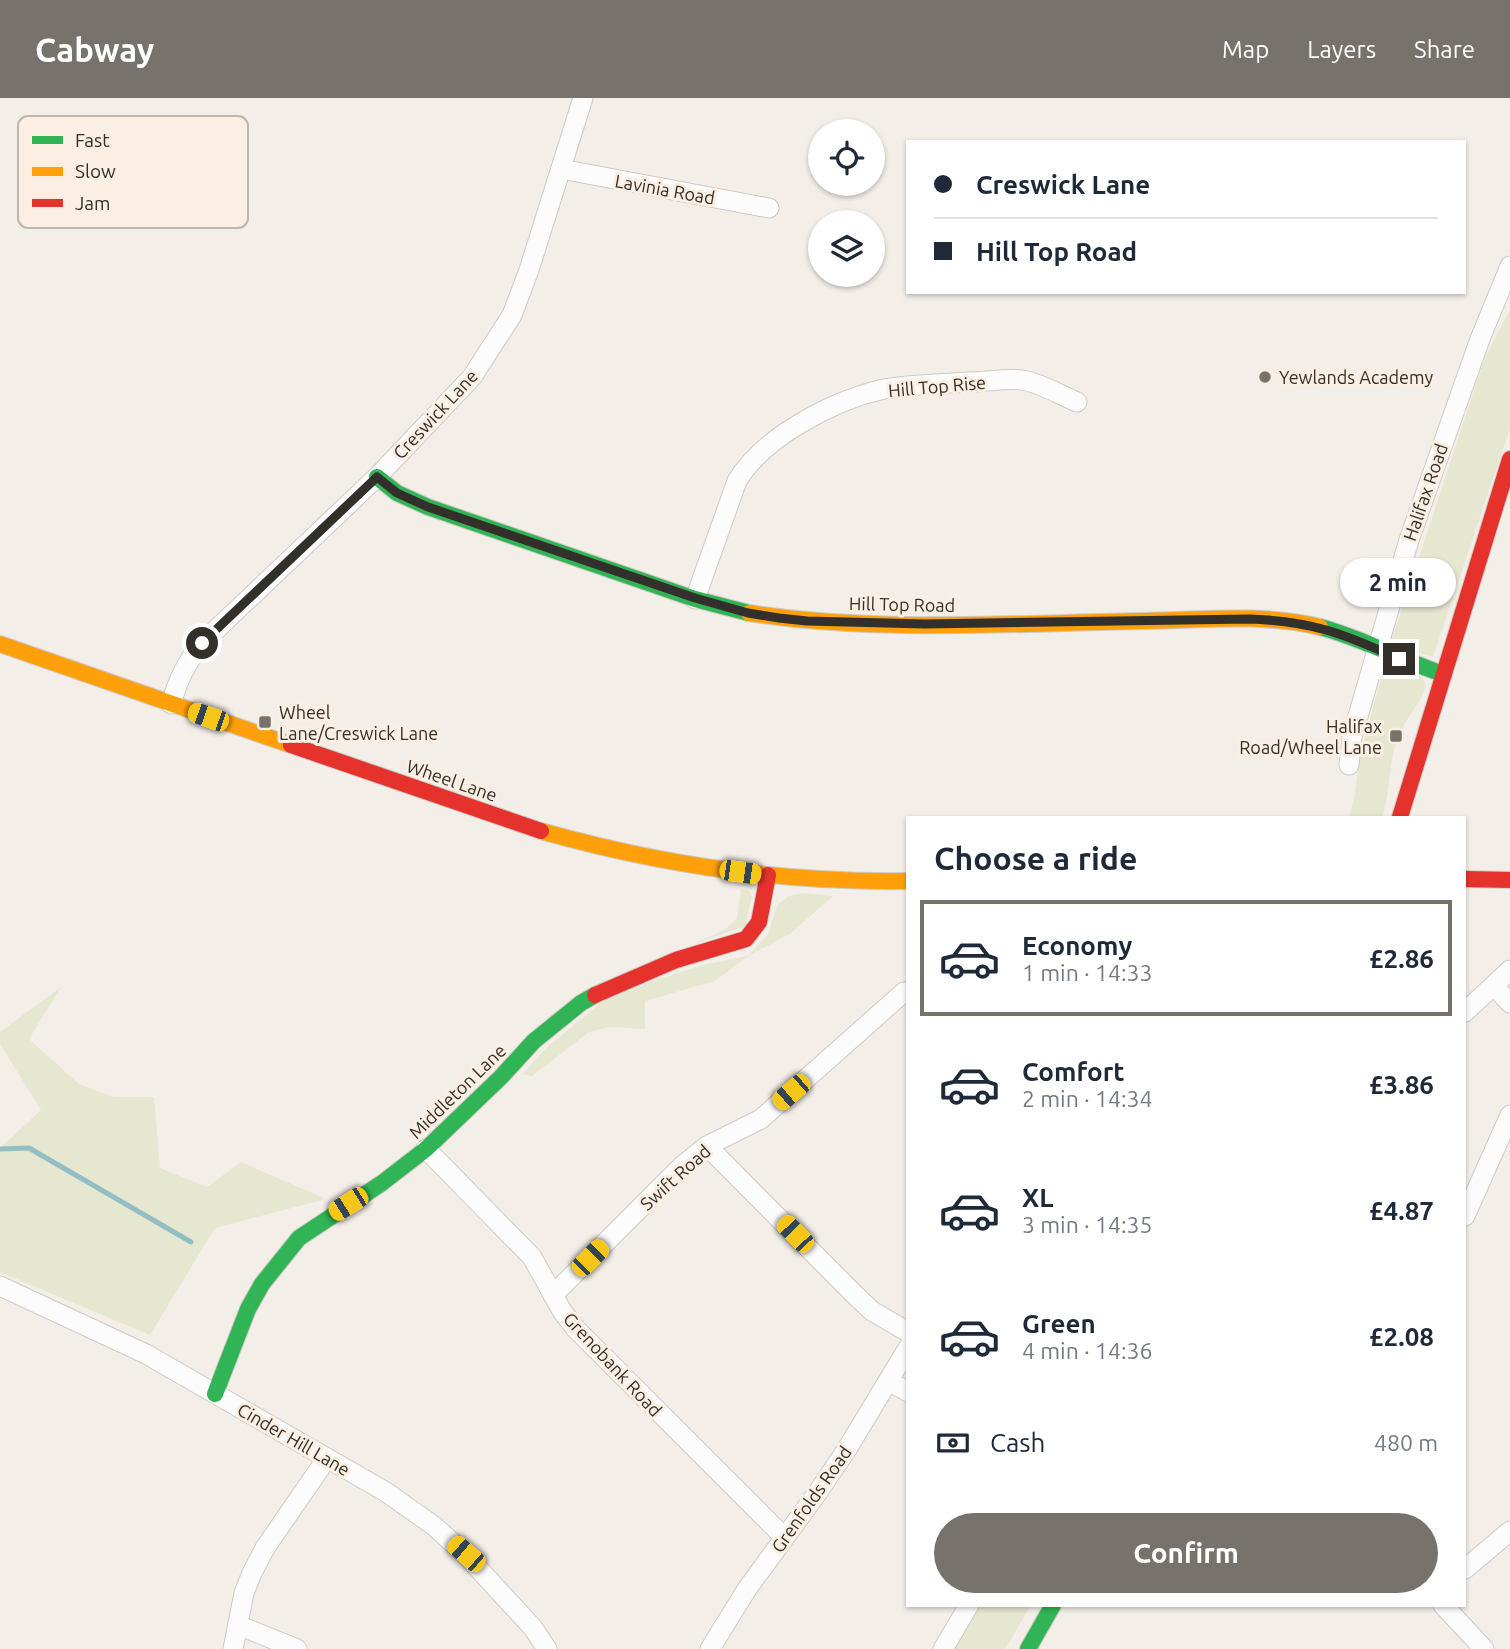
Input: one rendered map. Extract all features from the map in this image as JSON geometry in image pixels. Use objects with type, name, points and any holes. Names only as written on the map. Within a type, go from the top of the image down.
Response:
[{"type":"main road","points":[[1399,816],[1510,459]]},
{"type":"main road","name":"Hill Top Road","points":[[377,477],[397,493],[428,507],[695,598],[748,613],[807,621],[938,624],[1283,620],[1342,633],[1443,674]]},
{"type":"main road","name":"Wheel Lane","points":[[0,644],[561,836],[622,852],[768,875],[873,882],[906,881]]},
{"type":"main road","name":"Middleton Lane","points":[[215,1394],[247,1309],[288,1250],[315,1225],[383,1183],[426,1149],[501,1077],[534,1041],[581,1003],[603,990],[676,960],[746,939],[759,922],[768,875]]},
{"type":"main road","points":[[1466,879],[1510,880]]},
{"type":"main road","points":[[1028,1649],[1053,1607]]},
{"type":"street","name":"Creswick Lane","points":[[171,704],[177,681],[202,643],[377,477],[472,377],[494,346],[512,315],[529,270],[583,98]]},
{"type":"street","name":"Lavinia Road","points":[[561,169],[769,208]]},
{"type":"street","name":"Halifax Road","points":[[1349,765],[1352,737],[1409,540],[1439,450],[1510,265]]},
{"type":"street","name":"Hill Top Rise","points":[[695,598],[737,481],[747,464],[796,427],[837,406],[883,390],[912,386],[1022,380],[1077,402]]},
{"type":"street","points":[[1466,1011],[1510,970]]},
{"type":"street","points":[[1494,986],[1510,1003]]},
{"type":"street","name":"Swift Road","points":[[553,1295],[683,1165],[707,1146],[761,1118],[904,992]]},
{"type":"street","points":[[1466,1214],[1510,1115]]},
{"type":"street","points":[[707,1146],[872,1311],[906,1331]]},
{"type":"street","name":"Grenobank Road","points":[[426,1149],[531,1257],[553,1295],[583,1337],[784,1537]]},
{"type":"street","name":"Cinder Hill Lane","points":[[0,1286],[146,1354],[386,1492],[434,1526],[466,1554],[533,1628],[547,1649]]},
{"type":"street","name":"Grenfolds Road","points":[[710,1649],[747,1589],[826,1481],[906,1351]]},
{"type":"street","points":[[889,1381],[906,1391]]},
{"type":"street","points":[[233,1649],[244,1593],[256,1564],[327,1458]]},
{"type":"street","points":[[1466,1568],[1510,1531]]},
{"type":"street","points":[[943,1649],[968,1607]]},
{"type":"street","points":[[1445,1607],[1484,1649]]},
{"type":"street","points":[[238,1625],[297,1649]]},
{"type":"green space","points":[[1510,309],[1510,428],[1433,657],[1390,645],[1484,360]]},
{"type":"green space","points":[[1393,667],[1421,676],[1426,686],[1395,745],[1382,816],[1349,816],[1361,751],[1383,671]]},
{"type":"green space","points":[[741,889],[748,890],[752,896],[745,926],[691,945],[724,930],[737,919]]},
{"type":"green space","points":[[803,893],[833,896],[790,934],[748,956],[768,935],[777,905],[789,896]]},
{"type":"green space","points":[[748,956],[715,981],[645,1001],[645,1029],[610,1027],[589,1032],[532,1076],[523,1074],[545,1049],[602,1002],[655,980],[703,965]]},
{"type":"green space","points":[[61,987],[29,1039],[79,1084],[113,1097],[154,1097],[160,1168],[207,1187],[241,1162],[326,1199],[215,1228],[150,1335],[0,1272],[0,1148],[41,1110],[0,1044],[0,1032]]},
{"type":"green space","points":[[980,1607],[1030,1607],[1005,1649],[950,1649]]},
{"type":"waterway","points":[[0,1149],[29,1148],[191,1242]]},
{"type":"traffic: fast","points":[[377,477],[397,493],[428,507],[695,599],[749,613]]},
{"type":"traffic: fast","points":[[1320,627],[1443,674]]},
{"type":"traffic: fast","points":[[215,1394],[248,1309],[262,1284],[299,1238],[382,1183],[426,1149],[501,1077],[534,1041],[595,995]]},
{"type":"traffic: fast","points":[[1028,1649],[1052,1607]]},
{"type":"traffic: slow","points":[[749,613],[896,625],[1233,618],[1277,620],[1320,627]]},
{"type":"traffic: slow","points":[[0,644],[291,745]]},
{"type":"traffic: slow","points":[[541,831],[631,853],[723,870],[815,879],[906,881]]},
{"type":"traffic: jam","points":[[1400,816],[1510,459]]},
{"type":"traffic: jam","points":[[291,745],[541,831]]},
{"type":"traffic: jam","points":[[595,995],[676,960],[746,939],[759,922],[768,875]]},
{"type":"traffic: jam","points":[[1466,879],[1510,880]]},
{"type":"place","name":"Yewlands Academy","points":[[1265,377]]},
{"type":"place","name":"Wheel Lane/Creswick Lane","points":[[265,722]]},
{"type":"place","name":"Halifax Road/Wheel Lane","points":[[1396,736]]},
{"type":"route","points":[[202,643],[377,477],[397,493],[428,507],[695,598],[748,613],[807,621],[925,624],[1283,620],[1342,633],[1399,659]]}]
